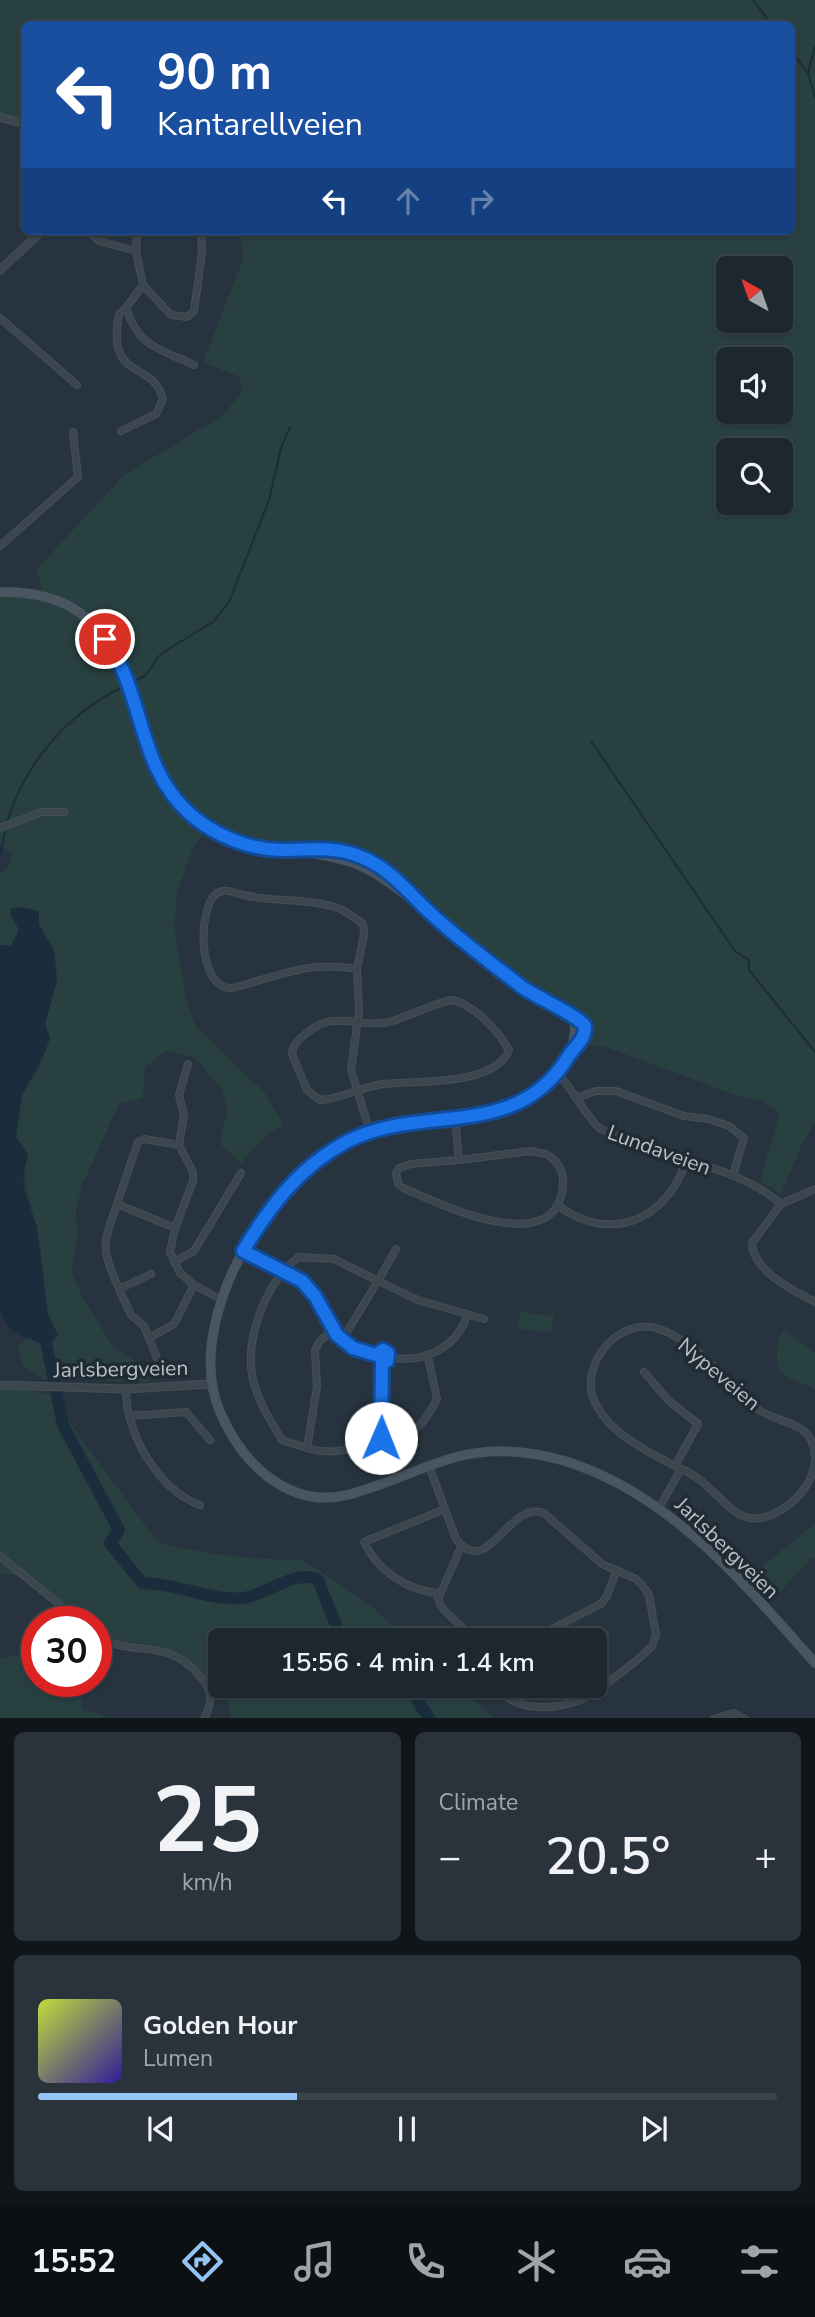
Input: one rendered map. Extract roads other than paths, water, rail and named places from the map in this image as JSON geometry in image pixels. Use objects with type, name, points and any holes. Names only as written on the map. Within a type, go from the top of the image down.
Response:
[{"type":"main road","points":[[0,592],[44,596],[73,609],[105,639],[124,675],[143,738],[161,780],[189,813],[230,838],[252,846],[359,865],[384,878],[422,905],[524,988],[574,1018],[575,1031],[571,1052],[557,1073],[518,1105],[494,1112],[370,1132],[332,1150],[302,1172],[278,1199],[243,1251],[222,1300],[212,1346],[211,1384]]},
{"type":"main road","name":"Jarlsbergveien","points":[[211,1384],[225,1422],[245,1454],[272,1481],[295,1492],[316,1497],[338,1497],[429,1466],[478,1453],[534,1454],[589,1469],[659,1508],[704,1544],[815,1663]]},
{"type":"street","points":[[0,117],[21,123]]},
{"type":"street","points":[[0,270],[38,235]]},
{"type":"street","points":[[93,235],[99,241],[136,251]]},
{"type":"street","points":[[137,235],[136,251],[143,285],[171,315],[187,317],[194,311],[202,252],[201,235]]},
{"type":"street","points":[[121,430],[156,414],[163,399],[157,387],[123,361],[117,352],[119,314],[143,285]]},
{"type":"street","points":[[126,308],[132,328],[141,340],[194,365]]},
{"type":"street","points":[[0,318],[77,385]]},
{"type":"street","points":[[0,546],[78,477],[72,432]]},
{"type":"street","points":[[0,828],[42,812],[64,813]]},
{"type":"street","points":[[357,969],[337,965],[308,966],[233,988],[222,988],[212,979],[206,959],[205,930],[210,902],[219,892],[226,891],[266,899],[318,904],[346,912],[365,928],[357,969],[359,999],[351,1070],[370,1132]]},
{"type":"street","points":[[457,1001],[495,1030],[509,1050],[503,1061],[490,1070],[420,1083],[383,1084],[357,1091],[331,1099],[315,1097],[303,1083],[292,1054],[299,1040],[322,1022],[341,1019],[389,1022],[440,1002],[457,1001]]},
{"type":"street","points":[[188,1064],[179,1095],[184,1115],[179,1145],[194,1172],[175,1228],[170,1252],[174,1262],[194,1285],[222,1300]]},
{"type":"street","name":"Lundaveien","points":[[557,1073],[579,1097],[590,1119],[599,1128],[686,1161],[733,1175],[773,1196],[781,1204]]},
{"type":"street","points":[[579,1097],[597,1091],[616,1091],[684,1116],[708,1119],[729,1126],[744,1138],[733,1175]]},
{"type":"street","points":[[455,1118],[459,1160]]},
{"type":"street","points":[[159,1363],[144,1326],[131,1315],[103,1251],[103,1242],[138,1142],[144,1139],[179,1145]]},
{"type":"street","points":[[531,1151],[546,1154],[562,1172],[563,1190],[557,1205],[544,1216],[528,1222],[499,1224],[440,1205],[403,1188],[396,1179],[396,1173],[403,1166],[459,1160],[531,1151]]},
{"type":"street","points":[[557,1205],[578,1217],[602,1223],[640,1219],[659,1207],[670,1195],[686,1161]]},
{"type":"street","points":[[174,1262],[194,1251],[241,1173]]},
{"type":"street","points":[[815,1189],[781,1204],[754,1237],[752,1250],[762,1267],[815,1302]]},
{"type":"street","points":[[117,1204],[175,1228]]},
{"type":"street","points":[[307,1448],[317,1387],[315,1351],[327,1334],[345,1335],[396,1249]]},
{"type":"street","points":[[243,1251],[308,1287],[337,1335],[353,1348],[376,1355],[382,1363],[381,1438]]},
{"type":"street","points":[[428,1357],[437,1399],[425,1422],[409,1432],[350,1449],[320,1452],[282,1440],[259,1397],[252,1372],[260,1314],[282,1271],[299,1257],[322,1256],[350,1265],[418,1300],[484,1319]]},
{"type":"street","points":[[120,1289],[151,1274]]},
{"type":"street","points":[[149,1338],[174,1324],[194,1285]]},
{"type":"street","points":[[376,1355],[385,1351],[389,1357],[404,1361],[428,1357],[464,1325],[467,1315]]},
{"type":"street","name":"Nypeveien","points":[[815,1455],[812,1439],[806,1432],[761,1412],[706,1358],[683,1340],[657,1328],[636,1326],[626,1330],[608,1343],[597,1362],[592,1382],[594,1400],[627,1437],[705,1481],[735,1513],[748,1519],[764,1519],[787,1506],[803,1491],[815,1461]]},
{"type":"street","points":[[382,1363],[389,1357]]},
{"type":"street","points":[[644,1372],[669,1401],[698,1424],[659,1508]]},
{"type":"street","name":"Jarlsbergveien","points":[[0,1385],[126,1389],[211,1384]]},
{"type":"street","points":[[126,1389],[134,1436],[156,1469],[188,1500],[200,1505]]},
{"type":"street","points":[[129,1416],[186,1412],[210,1440]]},
{"type":"street","points":[[429,1466],[461,1547],[438,1593],[442,1608],[463,1628]]},
{"type":"street","points":[[438,1593],[409,1587],[392,1576],[376,1562],[364,1542],[445,1509]]},
{"type":"street","points":[[461,1547],[478,1550],[489,1547],[522,1514],[537,1510],[616,1572],[636,1579],[649,1595],[656,1635],[647,1651],[607,1682]]},
{"type":"street","points":[[0,1556],[61,1606]]},
{"type":"street","points":[[554,1628],[601,1604],[607,1597],[616,1572]]},
{"type":"street","points":[[112,1642],[166,1651],[189,1664],[210,1690],[210,1705],[204,1718]]},
{"type":"street","points":[[508,1698],[518,1704],[534,1707],[582,1698]]},
{"type":"street","points":[[714,1718],[734,1713],[745,1718]]},
{"type":"water","points":[[18,907],[39,911],[39,925],[54,950],[57,980],[45,1024],[50,1038],[22,1095],[16,1137],[28,1155],[23,1174],[24,1189],[37,1227],[48,1315],[58,1335],[53,1341],[40,1343],[12,1332],[0,1311],[0,945],[11,946],[19,930],[10,915],[11,909]]},
{"type":"waterway","points":[[753,0],[769,21]]},
{"type":"waterway","points":[[808,72],[815,47]]},
{"type":"waterway","points":[[795,56],[808,73],[815,97]]},
{"type":"waterway","points":[[131,683],[146,675],[159,656],[213,622],[229,602],[269,500],[281,448],[290,427]]},
{"type":"waterway","points":[[7,822],[25,780],[51,742],[84,711],[123,687]]},
{"type":"waterway","points":[[591,741],[735,951],[749,960],[749,970],[815,1052]]},
{"type":"waterway","points":[[0,857],[6,827]]},
{"type":"waterway","points":[[46,1342],[63,1425],[119,1530],[110,1543],[142,1583],[236,1598],[248,1597],[293,1579],[310,1577],[318,1580],[337,1628]]},
{"type":"waterway","points":[[421,1698],[418,1702],[429,1718]]}]
